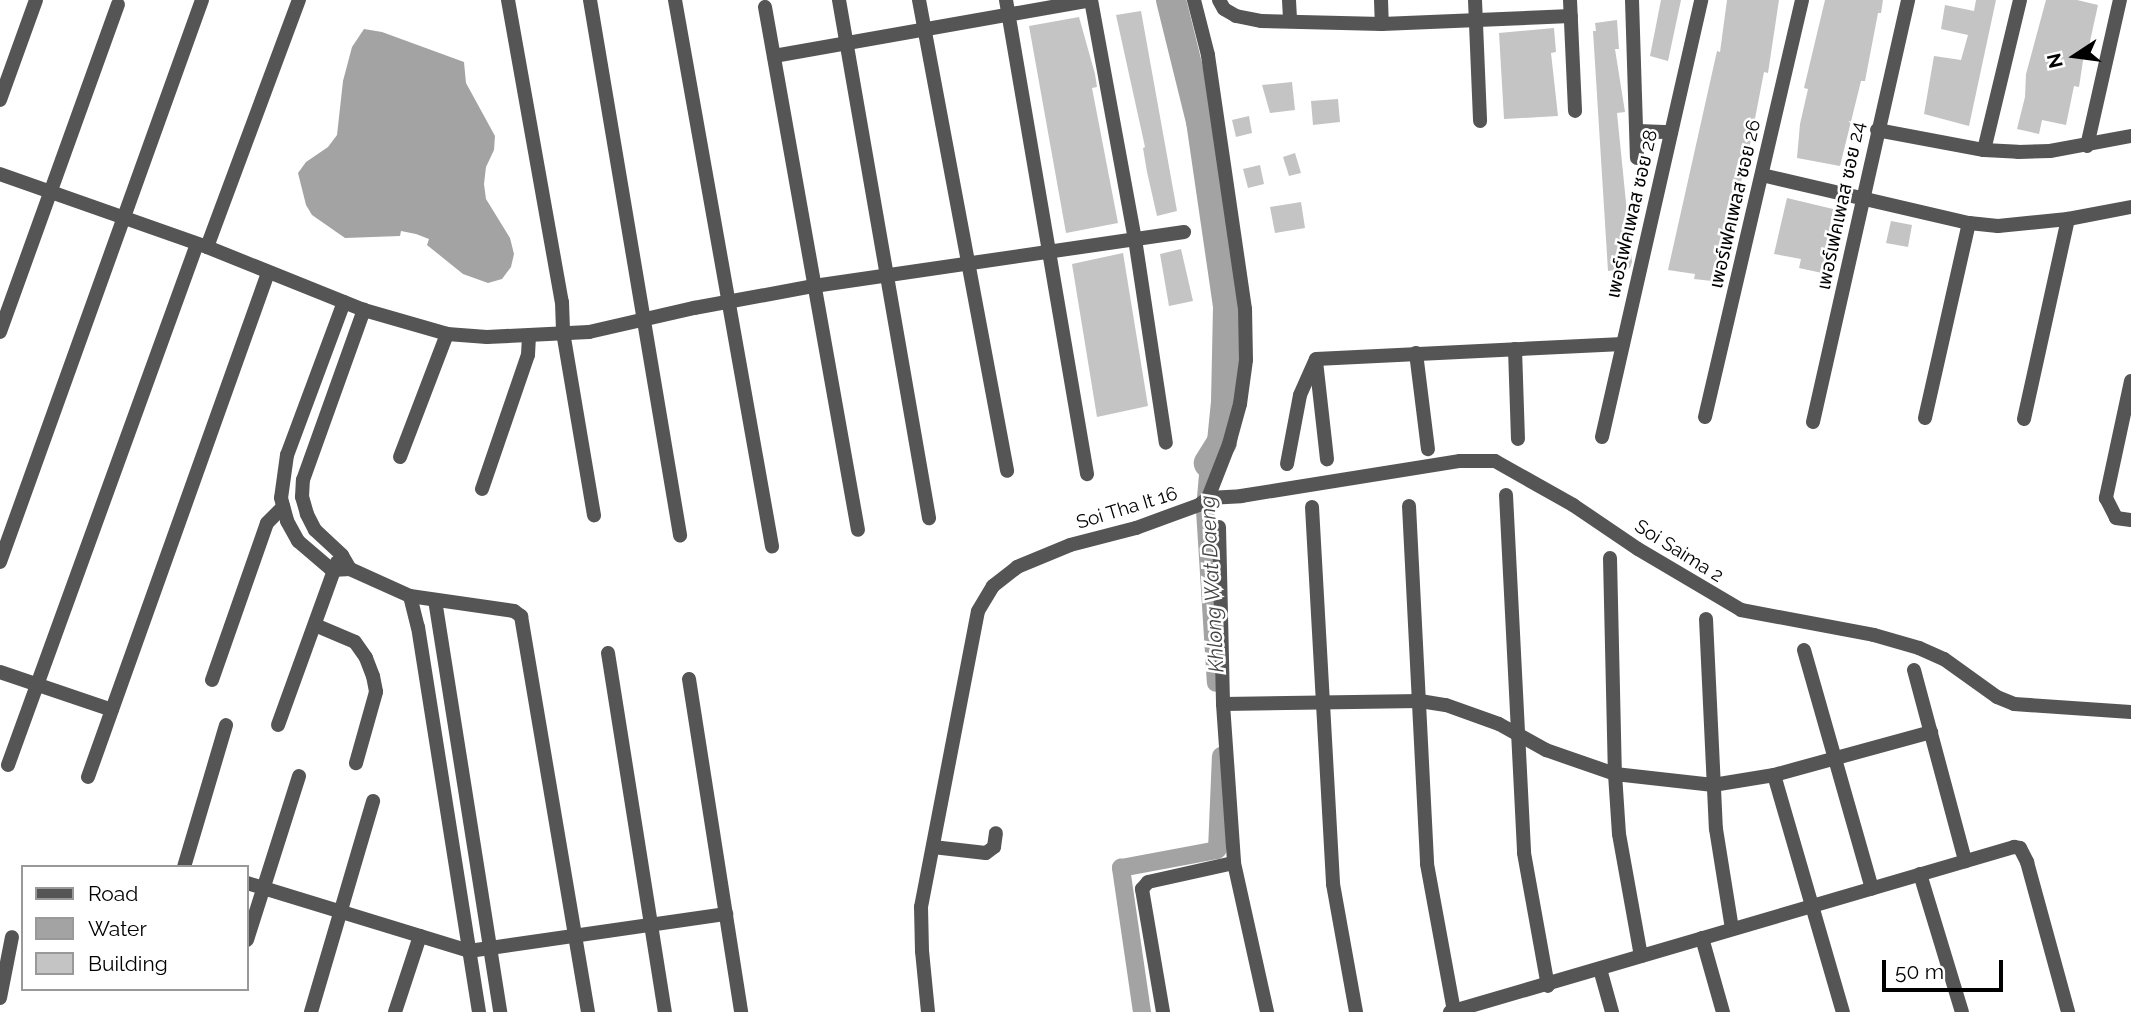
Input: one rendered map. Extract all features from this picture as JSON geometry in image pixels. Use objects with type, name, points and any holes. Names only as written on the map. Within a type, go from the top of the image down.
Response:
[{"type":"street","points":[[0,100],[36,0]]},
{"type":"street","points":[[0,562],[202,0]]},
{"type":"street","points":[[8,765],[202,246],[299,0]]},
{"type":"street","points":[[508,0],[562,302],[563,332],[594,515]]},
{"type":"street","points":[[590,0],[646,319],[680,535]]},
{"type":"street","points":[[675,0],[772,546]]},
{"type":"street","points":[[839,0],[929,518]]},
{"type":"street","points":[[919,0],[1007,471]]},
{"type":"street","points":[[774,57],[925,29],[1008,7],[1091,0],[1135,239],[1166,443]]},
{"type":"street","name":"Soi Tha It 16","points":[[928,1012],[922,951],[922,907],[978,611],[993,586],[1017,567],[1070,545],[1136,528],[1199,505],[1208,498],[1229,444],[1240,404],[1246,360],[1245,309],[1208,55],[1194,0]]},
{"type":"street","points":[[1289,0],[1290,22]]},
{"type":"street","points":[[1381,0],[1382,24]]},
{"type":"street","points":[[1475,0],[1479,121]]},
{"type":"street","points":[[1570,0],[1575,111]]},
{"type":"street","points":[[1632,0],[1637,158]]},
{"type":"street","name":"เพอร์เฟคเพลส ซอย 28","points":[[1602,437],[1702,0]]},
{"type":"street","name":"เพอร์เฟคเพลส ซอย 26","points":[[1705,417],[1802,0]]},
{"type":"street","name":"เพอร์เฟคเพลส ซอย 24","points":[[1813,422],[1908,0]]},
{"type":"street","points":[[1984,150],[2020,0]]},
{"type":"street","points":[[2087,146],[2120,0]]},
{"type":"street","points":[[0,332],[118,5]]},
{"type":"street","points":[[1221,5],[1237,16],[1261,21],[1290,22],[1382,24],[1571,16]]},
{"type":"street","points":[[765,7],[858,530]]},
{"type":"street","points":[[1008,7],[1087,474]]},
{"type":"street","points":[[1877,130],[1984,150],[2050,152],[2131,136]]},
{"type":"street","points":[[1637,131],[1671,132]]},
{"type":"street","points":[[0,174],[124,216],[364,310],[447,334],[529,336],[589,332],[814,286],[1184,232]]},
{"type":"street","points":[[1762,175],[1969,223],[2020,225],[2131,207]]},
{"type":"street","points":[[2024,419],[2068,219]]},
{"type":"street","points":[[1925,418],[1969,223]]},
{"type":"street","points":[[88,776],[268,273]]},
{"type":"street","points":[[344,302],[286,455],[282,476],[283,507],[298,541],[332,569],[350,569],[410,596],[514,611],[524,624],[588,1012]]},
{"type":"street","points":[[350,569],[342,555],[315,530],[302,498],[303,480],[364,310]]},
{"type":"street","points":[[400,457],[447,334]]},
{"type":"street","points":[[482,488],[528,355],[529,336]]},
{"type":"street","points":[[1316,359],[1623,344]]},
{"type":"street","points":[[1515,349],[1518,439]]},
{"type":"street","points":[[1416,353],[1428,449]]},
{"type":"street","points":[[1316,359],[1326,459]]},
{"type":"street","points":[[1287,464],[1300,395],[1316,359]]},
{"type":"street","points":[[2131,381],[2106,498],[2116,518],[2131,520]]},
{"type":"street","name":"Soi Saima 2","points":[[1208,498],[1241,496],[1460,461],[1495,461],[1573,505],[1638,549],[1741,610],[1874,635],[1919,648],[1944,659],[1997,697],[2014,704],[2131,712]]},
{"type":"street","points":[[1506,495],[1516,735],[1527,874],[1548,986]]},
{"type":"street","points":[[1409,506],[1427,864],[1452,1012],[1510,1005],[1548,986],[1641,956],[2009,848],[2020,848],[2024,854],[2068,1012]]},
{"type":"street","points":[[212,680],[267,523],[283,507]]},
{"type":"street","points":[[1312,507],[1333,884],[1356,1012]]},
{"type":"street","points":[[1219,527],[1223,704],[1234,863],[1267,1012]]},
{"type":"street","points":[[278,725],[315,625],[332,569],[342,555]]},
{"type":"street","points":[[1610,558],[1615,774],[1626,879],[1641,956]]},
{"type":"street","points":[[410,596],[418,627],[478,1012]]},
{"type":"street","points":[[435,600],[500,1012]]},
{"type":"street","points":[[1706,619],[1716,829],[1732,929]]},
{"type":"street","points":[[315,625],[355,642],[366,658],[373,676],[376,692],[356,763]]},
{"type":"street","points":[[1804,650],[1872,888]]},
{"type":"street","points":[[608,653],[665,1012]]},
{"type":"street","points":[[1914,670],[1965,861]]},
{"type":"street","points":[[0,672],[112,710]]},
{"type":"street","points":[[689,679],[741,1012]]},
{"type":"street","points":[[1223,704],[1420,701],[1471,712],[1573,761],[1615,774],[1713,785],[1774,775],[1931,732]]},
{"type":"street","points":[[188,865],[226,725]]},
{"type":"street","points":[[434,731],[456,727]]},
{"type":"street","points":[[1774,775],[1843,1012]]},
{"type":"street","points":[[248,937],[299,776]]},
{"type":"street","points":[[311,1012],[373,801]]},
{"type":"street","points":[[933,847],[986,853],[994,847],[996,833]]},
{"type":"street","points":[[1163,1012],[1142,889],[1148,882],[1234,863]]},
{"type":"street","points":[[1920,874],[1962,1012]]},
{"type":"street","points":[[248,883],[469,951],[726,914]]},
{"type":"street","points":[[396,1012],[420,936]]},
{"type":"street","points":[[0,998],[12,937]]},
{"type":"street","points":[[1702,938],[1723,1012]]},
{"type":"street","points":[[1600,969],[1612,1012]]},
{"type":"water","points":[[364,29],[382,32],[464,62],[466,83],[495,136],[494,150],[486,167],[484,184],[486,199],[510,238],[514,254],[511,267],[502,279],[488,283],[463,274],[427,245],[429,239],[416,234],[401,231],[400,236],[345,238],[312,215],[306,205],[298,173],[306,162],[328,147],[337,135],[343,81],[352,47]]},
{"type":"building","points":[[1661,0],[1681,0],[1668,61],[1650,56]]},
{"type":"building","points":[[1727,0],[1779,0],[1768,73],[1764,72],[1747,160],[1727,233],[1721,282],[1694,279],[1695,274],[1668,270],[1717,51],[1720,52]]},
{"type":"building","points":[[1825,0],[1883,0],[1865,81],[1861,81],[1840,166],[1797,158],[1800,124],[1808,89],[1804,88]]},
{"type":"building","points":[[1976,0],[1996,0],[1969,126],[1924,114],[1934,56],[1961,60],[1968,35],[1941,29],[1945,5],[1974,11]]},
{"type":"building","points":[[2046,0],[2077,0],[2098,5],[2087,55],[2084,54],[2079,87],[2074,86],[2066,125],[2042,120],[2039,134],[2017,129],[2025,97],[2026,74]]},
{"type":"building","points":[[1141,11],[1177,211],[1157,216],[1116,15]]},
{"type":"building","points":[[1079,17],[1095,74],[1097,87],[1092,88],[1118,223],[1066,233],[1029,26]]},
{"type":"building","points":[[1617,20],[1619,49],[1615,49],[1625,112],[1617,113],[1632,262],[1630,268],[1608,271],[1593,31],[1596,31],[1595,23]]},
{"type":"building","points":[[1554,28],[1556,52],[1551,53],[1558,116],[1504,119],[1499,33]]},
{"type":"building","points":[[1292,82],[1295,110],[1270,113],[1262,85]]},
{"type":"building","points":[[1338,99],[1340,122],[1313,125],[1311,101]]},
{"type":"building","points":[[1249,116],[1252,133],[1236,137],[1232,120]]},
{"type":"building","points":[[1295,153],[1301,173],[1289,176],[1283,157]]},
{"type":"building","points":[[1260,165],[1264,184],[1248,188],[1243,169]]},
{"type":"building","points":[[1787,198],[1833,209],[1822,273],[1799,268],[1801,259],[1774,254]]},
{"type":"building","points":[[1301,202],[1305,228],[1275,233],[1270,207]]},
{"type":"building","points":[[1891,221],[1912,225],[1908,247],[1886,243]]},
{"type":"building","points":[[1181,249],[1193,301],[1169,306],[1160,254]]},
{"type":"building","points":[[1123,253],[1148,406],[1097,417],[1072,264]]},
{"type":"waterway","name":"Khlong Wat Daeng","points":[[1171,0],[1201,121],[1228,307],[1226,402],[1222,442],[1209,463]]},
{"type":"waterway","name":"Khlong Wat Daeng","points":[[1209,463],[1205,510],[1216,683]]},
{"type":"waterway","name":"Khlong Wat Daeng","points":[[1142,1012],[1121,868],[1217,850],[1221,756]]}]
